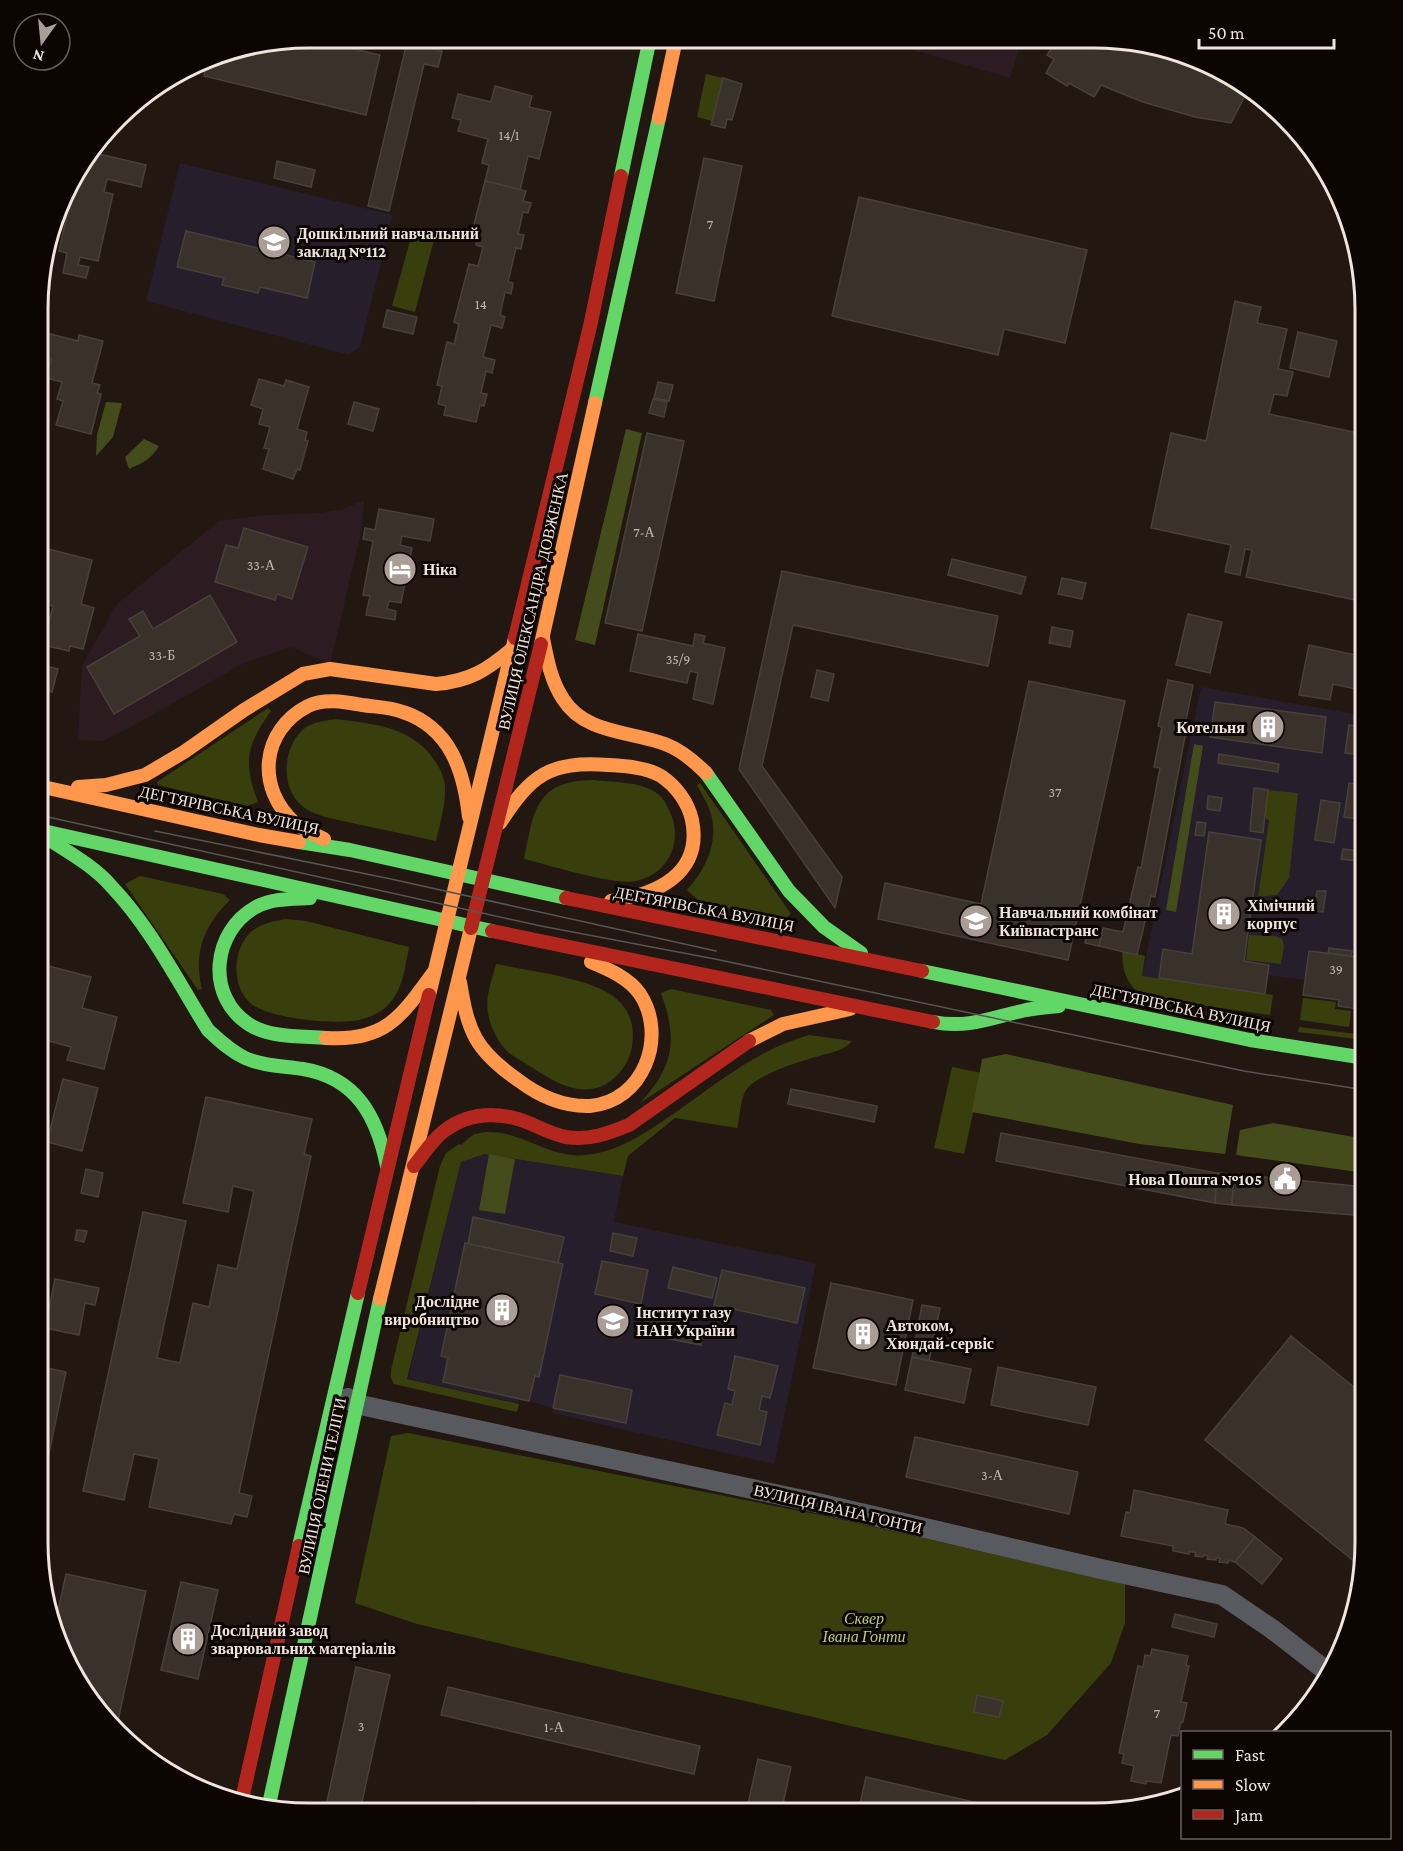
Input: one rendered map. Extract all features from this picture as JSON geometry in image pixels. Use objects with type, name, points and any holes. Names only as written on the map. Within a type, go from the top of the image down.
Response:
[{"type":"main road","name":"ВУЛИЦЯ ОЛЕКСАНДРА ДОВЖЕНКА","points":[[387,1166],[470,831],[591,322],[648,48]]},
{"type":"main road","name":"ВУЛИЦЯ ОЛЕКСАНДРА ДОВЖЕНКА","points":[[411,1169],[543,637],[674,48]]},
{"type":"main road","points":[[543,637],[557,692],[568,708],[580,719],[590,724],[668,744],[694,760],[716,784],[789,891],[824,927],[872,960]]},
{"type":"main road","name":"ВУЛИЦЯ ОЛЕКСАНДРА ДОВЖЕНКА","points":[[48,787],[106,785],[145,775],[303,674],[330,669],[427,683],[452,683],[467,680],[488,670],[513,648]]},
{"type":"main road","points":[[350,850],[294,823],[276,801],[269,785],[267,771],[274,739],[287,720],[311,704],[343,701],[388,708],[416,717],[436,730],[456,756],[461,769],[466,788],[470,831]]},
{"type":"main road","points":[[493,834],[523,791],[537,778],[554,768],[569,763],[596,764],[648,771],[662,777],[675,787],[687,803],[695,831],[693,844],[683,870],[663,887],[645,896],[590,903]]},
{"type":"main road","name":"ДЕГТЯРІВСЬКА ВУЛИЦЯ","points":[[48,787],[259,835],[350,850],[590,903],[1250,1040],[1355,1056]]},
{"type":"main road","points":[[48,834],[536,941],[949,1025],[988,1021],[1026,1010],[1081,1004]]},
{"type":"main road","points":[[48,838],[95,871],[112,886],[140,921],[208,1030],[222,1043],[237,1054],[253,1061],[303,1068],[331,1076],[356,1095],[374,1121],[387,1166]]},
{"type":"main road","points":[[344,898],[290,899],[270,902],[256,906],[236,921],[222,944],[218,958],[218,971],[225,999],[248,1024],[281,1034],[335,1040],[361,1038],[391,1025],[406,1011],[435,969]]},
{"type":"main road","points":[[459,974],[465,1013],[471,1032],[481,1050],[493,1062],[534,1091],[554,1101],[572,1106],[593,1105],[611,1100],[627,1091],[639,1078],[648,1062],[653,1034],[647,1007],[635,988],[622,977],[606,968],[536,941]]},
{"type":"main road","points":[[411,1169],[442,1131],[474,1115],[491,1114],[516,1118],[566,1137],[588,1138],[607,1134],[629,1125],[762,1034],[793,1022],[863,1007]]},
{"type":"main road","name":"ВУЛИЦЯ ОЛЕНИ ТЕЛІГИ","points":[[243,1794],[387,1166]]},
{"type":"main road","name":"ВУЛИЦЯ ОЛЕНИ ТЕЛІГИ","points":[[270,1800],[356,1404],[411,1169]]},
{"type":"street","points":[[337,1379],[339,1389],[356,1404]]},
{"type":"street","name":"ВУЛИЦЯ ІВАНА ГОНТИ","points":[[356,1404],[811,1502],[1090,1567],[1222,1595],[1272,1629],[1322,1668]]},
{"type":"shaded area","points":[[906,48],[1019,48],[1010,78]]},
{"type":"shaded area","name":"Дошкільний навчальний заклад №112","points":[[180,163],[393,215],[360,347],[349,355],[146,301]]},
{"type":"shaded area","points":[[364,500],[362,528],[330,664],[291,647],[244,663],[102,741],[78,740],[82,665],[117,604],[219,521],[266,515],[320,513],[344,509]]},
{"type":"shaded area","points":[[1201,687],[1355,714],[1355,1009],[1338,1006],[1339,1000],[1305,980],[1267,975],[1265,994],[1142,976]]},
{"type":"shaded area","name":"Інститут газу НАН України","points":[[483,1154],[623,1176],[614,1222],[816,1263],[774,1464],[552,1413],[553,1408],[519,1398],[518,1403],[408,1379],[461,1162]]},
{"type":"green space","points":[[706,74],[723,78],[712,121],[697,117]]},
{"type":"green space","points":[[413,230],[435,236],[415,312],[392,306]]},
{"type":"green space","points":[[106,402],[122,403],[113,437],[96,456],[97,435]]},
{"type":"green space","points":[[626,429],[642,433],[595,645],[575,640]]},
{"type":"green space","points":[[144,439],[159,446],[146,460],[129,469],[125,457]]},
{"type":"green space","points":[[268,708],[271,711],[256,734],[249,755],[250,776],[258,802],[247,806],[158,785],[157,782]]},
{"type":"green space","points":[[336,719],[391,729],[415,740],[426,749],[439,767],[445,786],[444,807],[436,841],[329,818],[310,811],[300,804],[289,786],[287,776],[288,755],[292,744],[305,728]]},
{"type":"green space","points":[[1194,744],[1203,746],[1176,912],[1166,910]]},
{"type":"green space","points":[[592,780],[641,786],[655,792],[664,800],[675,832],[671,854],[658,871],[636,881],[613,881],[524,859],[535,814],[548,793],[558,786]]},
{"type":"green space","points":[[700,783],[791,914],[783,920],[700,902],[687,890],[700,873],[712,843],[713,822],[709,808],[697,785]]},
{"type":"green space","points":[[1268,790],[1298,793],[1289,878],[1277,895],[1258,897],[1269,821],[1265,817]]},
{"type":"green space","points":[[140,876],[223,894],[230,900],[213,919],[203,940],[199,963],[202,989],[198,990],[125,884]]},
{"type":"green space","points":[[286,919],[306,921],[409,947],[403,978],[392,1000],[374,1015],[359,1020],[334,1022],[284,1016],[257,1007],[248,1001],[239,985],[237,975],[241,946],[256,928]]},
{"type":"green space","points":[[1249,935],[1275,936],[1282,939],[1284,946],[1281,964],[1246,960]]},
{"type":"green space","points":[[1122,951],[1145,956],[1142,976],[1273,995],[1270,1015],[1143,997],[1126,977]]},
{"type":"green space","points":[[496,964],[581,982],[596,987],[620,1002],[628,1014],[632,1028],[632,1046],[625,1065],[617,1076],[600,1087],[580,1089],[553,1080],[509,1053],[495,1034],[487,1007]]},
{"type":"green space","points":[[671,989],[771,1010],[774,1015],[640,1103],[660,1077],[670,1052],[670,1025],[661,993]]},
{"type":"green space","points":[[1303,998],[1336,1002],[1335,1009],[1351,1011],[1349,1027],[1300,1020]]},
{"type":"green space","points":[[1141,1003],[1262,1024],[1262,1027],[1141,1006]]},
{"type":"green space","points":[[1299,1027],[1355,1034],[1355,1039],[1298,1032]]},
{"type":"green space","points":[[809,1035],[852,1041],[837,1051],[801,1061],[768,1074],[750,1086],[743,1096],[737,1128],[675,1118],[628,1156],[623,1176],[484,1154],[461,1162],[407,1379],[519,1404],[517,1412],[394,1384],[391,1370],[440,1166],[446,1153],[475,1134],[489,1132],[503,1133],[572,1155],[586,1155],[612,1149],[646,1132],[757,1057]]},
{"type":"green space","points":[[1006,1054],[1233,1105],[1225,1154],[1139,1144],[972,1112],[982,1059]]},
{"type":"green space","points":[[952,1067],[982,1073],[964,1154],[934,1148]]},
{"type":"green space","points":[[1273,1123],[1355,1136],[1355,1172],[1236,1155],[1240,1130]]},
{"type":"green space","points":[[489,1154],[515,1159],[505,1214],[479,1210]]},
{"type":"green space","name":"Сквер Івана Гонти","points":[[408,1433],[830,1517],[1125,1584],[1125,1623],[1111,1663],[1047,1735],[1005,1760],[417,1624],[355,1603],[391,1436]]},
{"type":"building","points":[[350,48],[380,55],[366,115],[204,76],[205,70],[225,62],[275,50]]},
{"type":"building","points":[[406,48],[430,48],[442,51],[438,67],[424,64],[389,211],[368,206]]},
{"type":"building","points":[[1052,48],[1094,48],[1145,53],[1194,68],[1245,96],[1231,123],[1195,117],[1143,102],[1101,85],[1094,97],[1069,83],[1067,86],[1046,73],[1054,59],[1047,55]]},
{"type":"building","points":[[723,78],[742,84],[732,120],[727,119],[725,128],[711,125]]},
{"type":"building","points":[[495,86],[532,96],[529,107],[551,112],[539,159],[528,156],[520,190],[485,181],[489,165],[482,163],[488,139],[458,131],[461,120],[452,118],[458,94],[491,102]]},
{"type":"building","points":[[99,154],[146,165],[141,187],[107,179],[104,192],[113,194],[98,261],[80,257],[78,265],[89,267],[86,278],[63,273],[67,253],[59,251],[69,207]]},
{"type":"building","points":[[704,158],[742,166],[714,301],[676,293]]},
{"type":"building","points":[[277,161],[315,170],[311,187],[274,178]]},
{"type":"building","points":[[485,181],[526,191],[523,201],[531,203],[528,213],[523,212],[518,234],[524,235],[521,249],[516,248],[508,282],[513,283],[511,294],[505,292],[500,315],[505,317],[502,328],[491,325],[483,357],[495,360],[492,373],[486,371],[481,393],[487,394],[484,406],[480,405],[476,422],[444,415],[446,406],[438,404],[442,386],[437,385],[447,342],[454,344],[459,324],[454,322],[469,264],[478,266],[483,247],[476,245],[479,230],[473,228]]},
{"type":"building","points":[[859,197],[1087,250],[1065,343],[1004,329],[998,355],[832,316]]},
{"type":"building","points":[[186,231],[315,262],[307,298],[260,287],[258,293],[222,285],[224,278],[177,267]]},
{"type":"building","points":[[1235,301],[1261,307],[1257,323],[1287,329],[1278,369],[1293,372],[1287,396],[1274,394],[1269,414],[1355,432],[1355,600],[1246,577],[1252,550],[1245,549],[1240,575],[1225,572],[1231,545],[1151,528],[1171,433],[1206,441]]},
{"type":"building","points":[[387,310],[417,317],[413,334],[383,327]]},
{"type":"building","points":[[1298,332],[1337,341],[1329,377],[1290,368]]},
{"type":"building","points":[[48,333],[78,341],[79,335],[103,341],[92,383],[100,385],[97,393],[101,394],[91,434],[56,425],[63,401],[57,399],[62,382],[48,378],[51,359],[48,358]]},
{"type":"building","points":[[259,379],[284,386],[286,380],[309,387],[297,429],[307,432],[305,440],[308,441],[300,470],[297,469],[293,479],[263,469],[269,449],[264,448],[270,427],[259,424],[263,409],[251,405]]},
{"type":"building","points":[[658,382],[673,385],[669,401],[654,398]]},
{"type":"building","points":[[653,399],[667,402],[664,417],[649,413]]},
{"type":"building","points":[[354,402],[379,409],[373,431],[348,424]]},
{"type":"building","points":[[647,433],[684,441],[642,631],[605,623]]},
{"type":"building","points":[[379,509],[434,519],[430,541],[402,536],[400,545],[412,548],[401,603],[389,601],[387,609],[396,611],[395,620],[366,615],[370,596],[363,595],[373,541],[363,539],[365,528],[375,530]]},
{"type":"building","points":[[244,528],[308,547],[292,599],[277,594],[275,600],[215,582],[226,545],[238,548]]},
{"type":"building","points":[[48,549],[92,560],[81,604],[94,608],[83,649],[70,646],[69,651],[48,646],[48,626],[53,606],[48,605]]},
{"type":"building","points":[[952,559],[1026,577],[1021,594],[948,575]]},
{"type":"building","points":[[782,571],[998,616],[988,666],[793,625],[762,766],[842,877],[835,908],[739,769]]},
{"type":"building","points":[[1062,578],[1086,583],[1082,599],[1058,594]]},
{"type":"building","points":[[210,595],[237,642],[114,714],[87,667],[140,636],[129,619],[143,611],[153,629]]},
{"type":"building","points":[[1188,614],[1222,622],[1210,673],[1176,665]]},
{"type":"building","points":[[1052,627],[1073,631],[1070,647],[1049,643]]},
{"type":"building","points":[[638,634],[693,646],[695,634],[705,636],[703,643],[725,648],[713,704],[693,699],[698,673],[690,671],[687,683],[630,671]]},
{"type":"building","points":[[1309,645],[1355,655],[1355,689],[1333,684],[1330,700],[1299,695]]},
{"type":"building","points":[[48,666],[58,669],[52,692],[48,691]]},
{"type":"building","points":[[817,670],[834,674],[828,701],[811,697]]},
{"type":"building","points":[[1168,680],[1193,685],[1155,897],[1151,896],[1137,955],[1099,946],[1103,928],[1123,932],[1138,867],[1141,868],[1160,768],[1154,767],[1162,727],[1158,726]]},
{"type":"building","points":[[1029,681],[1125,701],[1068,960],[878,919],[885,883],[981,904]]},
{"type":"building","name":"Котельня","points":[[1215,702],[1326,717],[1322,753],[1210,737]]},
{"type":"building","points":[[1349,725],[1355,726],[1355,754],[1345,753]]},
{"type":"building","points":[[1219,754],[1279,764],[1278,772],[1218,763]]},
{"type":"building","points":[[1349,783],[1355,784],[1355,819],[1344,817]]},
{"type":"building","points":[[1254,788],[1268,790],[1263,833],[1250,831]]},
{"type":"building","points":[[1208,796],[1222,798],[1220,811],[1207,809]]},
{"type":"building","points":[[1321,800],[1340,803],[1334,843],[1315,840]]},
{"type":"building","points":[[1197,822],[1206,823],[1204,836],[1195,835]]},
{"type":"building","name":"Хімічний корпус","points":[[1209,832],[1261,840],[1244,961],[1269,965],[1265,994],[1159,978],[1163,949],[1192,954]]},
{"type":"building","points":[[1343,849],[1355,851],[1355,861],[1341,859]]},
{"type":"building","points":[[1317,891],[1326,891],[1323,912],[1314,911]]},
{"type":"building","points":[[1087,934],[1101,937],[1099,946],[1085,943]]},
{"type":"building","points":[[1329,948],[1352,951],[1351,957],[1328,953]]},
{"type":"building","points":[[1309,951],[1355,957],[1355,1009],[1338,1006],[1339,1000],[1303,995]]},
{"type":"building","points":[[48,966],[91,977],[82,1008],[117,1017],[104,1069],[67,1060],[71,1047],[48,1041]]},
{"type":"building","points":[[63,1079],[98,1088],[82,1151],[48,1142]]},
{"type":"building","points":[[791,1089],[877,1106],[874,1122],[788,1104]]},
{"type":"building","points":[[206,1097],[312,1119],[304,1154],[311,1156],[239,1493],[252,1496],[247,1517],[234,1514],[231,1524],[149,1507],[159,1459],[134,1454],[124,1500],[83,1491],[143,1212],[186,1221],[157,1358],[180,1363],[193,1303],[209,1307],[218,1265],[237,1269],[254,1191],[233,1186],[228,1212],[183,1203]]},
{"type":"building","points":[[1001,1133],[1217,1173],[1215,1203],[996,1161]]},
{"type":"building","points":[[86,1169],[103,1173],[98,1197],[81,1193]]},
{"type":"building","points":[[1217,1173],[1234,1174],[1232,1205],[1215,1203]]},
{"type":"building","points":[[1234,1174],[1355,1186],[1355,1215],[1232,1205]]},
{"type":"building","points":[[473,1217],[564,1237],[558,1263],[468,1244]]},
{"type":"building","points":[[77,1230],[87,1231],[84,1242],[75,1240]]},
{"type":"building","points":[[613,1233],[637,1238],[633,1256],[610,1251]]},
{"type":"building","name":"Дослідне виробництво","points":[[465,1243],[563,1264],[539,1377],[535,1376],[529,1401],[443,1382],[448,1358],[441,1356]]},
{"type":"building","points":[[602,1261],[648,1270],[641,1304],[595,1294]]},
{"type":"building","points":[[673,1267],[717,1278],[712,1298],[668,1288]]},
{"type":"building","points":[[722,1270],[805,1288],[797,1323],[714,1305]]},
{"type":"building","points":[[55,1279],[99,1288],[95,1305],[85,1303],[79,1335],[48,1329],[48,1313]]},
{"type":"building","name":"Автоком, Хюндай-сервіс","points":[[831,1283],[913,1300],[896,1385],[813,1368]]},
{"type":"building","points":[[922,1305],[940,1308],[929,1361],[912,1357]]},
{"type":"building","points":[[647,1317],[704,1329],[701,1345],[643,1334]]},
{"type":"building","points":[[1291,1336],[1355,1388],[1354,1561],[1205,1440]]},
{"type":"building","points":[[735,1356],[778,1366],[770,1398],[762,1396],[759,1410],[767,1412],[760,1445],[717,1435],[725,1403],[732,1405],[735,1391],[728,1389]]},
{"type":"building","points":[[912,1357],[971,1369],[964,1403],[905,1390]]},
{"type":"building","points":[[998,1367],[1096,1387],[1088,1425],[991,1405]]},
{"type":"building","points":[[48,1368],[66,1372],[48,1458]]},
{"type":"building","points":[[560,1375],[632,1390],[626,1423],[553,1408]]},
{"type":"building","points":[[915,1437],[1078,1472],[1069,1514],[906,1477]]},
{"type":"building","points":[[1134,1490],[1228,1510],[1225,1524],[1243,1528],[1255,1537],[1235,1562],[1229,1560],[1228,1563],[1219,1562],[1220,1558],[1216,1560],[1207,1559],[1208,1556],[1203,1555],[1203,1557],[1195,1556],[1196,1553],[1189,1551],[1189,1554],[1173,1551],[1173,1546],[1121,1536],[1126,1512],[1130,1513]]},
{"type":"building","points":[[1255,1537],[1282,1559],[1262,1584],[1235,1562]]},
{"type":"building","points":[[66,1574],[146,1591],[118,1719],[102,1701],[83,1672],[68,1642],[58,1612]]},
{"type":"building","name":"Дослідний завод зварювальних матеріалів","points":[[181,1582],[218,1590],[198,1679],[161,1670]]},
{"type":"building","points":[[1175,1614],[1217,1624],[1214,1637],[1172,1627]]},
{"type":"building","points":[[1152,1649],[1188,1656],[1186,1665],[1189,1666],[1181,1702],[1187,1703],[1183,1722],[1181,1722],[1178,1736],[1171,1735],[1161,1783],[1147,1781],[1146,1784],[1131,1781],[1134,1766],[1122,1763],[1124,1754],[1119,1753],[1138,1666],[1143,1667],[1145,1655],[1150,1656]]},
{"type":"building","points":[[356,1667],[390,1675],[362,1803],[327,1803]]},
{"type":"building","points":[[448,1687],[700,1746],[694,1774],[441,1715]]},
{"type":"building","points":[[977,1695],[1003,1701],[999,1717],[974,1712]]},
{"type":"building","points":[[758,1759],[791,1767],[783,1803],[748,1803]]},
{"type":"building","points":[[866,1777],[978,1803],[860,1803]]},
{"type":"tram line","points":[[48,817],[541,926],[715,959],[1244,1071],[1355,1088]]},
{"type":"tram line","points":[[155,831],[391,879],[716,951]]},
{"type":"traffic: fast","points":[[621,176],[648,48]]},
{"type":"traffic: fast","points":[[595,403],[659,118]]},
{"type":"traffic: fast","points":[[706,773],[789,891],[824,927],[861,953]]},
{"type":"traffic: fast","points":[[48,832],[492,931]]},
{"type":"traffic: fast","points":[[48,839],[97,872],[126,903],[152,938],[208,1030],[225,1045],[252,1061],[322,1074],[338,1081],[351,1091],[362,1102],[370,1116],[383,1148],[387,1166]]},
{"type":"traffic: fast","points":[[299,842],[350,850],[566,898]]},
{"type":"traffic: fast","points":[[310,898],[269,902],[256,907],[241,918],[230,932],[223,948],[220,964],[221,982],[226,998],[236,1013],[250,1025],[277,1034],[326,1038]]},
{"type":"traffic: fast","points":[[922,971],[1250,1040],[1355,1056]]},
{"type":"traffic: fast","points":[[933,1022],[970,1023],[1026,1010],[1059,1006]]},
{"type":"traffic: fast","points":[[299,1546],[358,1293]]},
{"type":"traffic: fast","points":[[270,1800],[380,1299]]},
{"type":"traffic: slow","points":[[659,118],[674,48]]},
{"type":"traffic: slow","points":[[541,644],[595,403]]},
{"type":"traffic: slow","points":[[429,995],[515,638]]},
{"type":"traffic: slow","points":[[543,638],[555,685],[572,710],[583,719],[609,730],[671,746],[687,756],[706,773]]},
{"type":"traffic: slow","points":[[78,787],[106,785],[145,775],[303,674],[330,669],[436,684],[459,680],[478,673],[513,648]]},
{"type":"traffic: slow","points":[[324,839],[296,824],[283,810],[274,794],[269,778],[269,761],[273,745],[281,730],[292,717],[308,706],[321,702],[342,702],[393,709],[419,719],[433,729],[444,740],[459,768],[469,817]]},
{"type":"traffic: slow","points":[[500,823],[532,782],[556,769],[588,764],[615,765],[642,769],[661,776],[681,795],[688,807],[694,839],[690,855],[683,868],[659,887],[628,898],[611,901]]},
{"type":"traffic: slow","points":[[48,788],[299,842]]},
{"type":"traffic: slow","points":[[380,1299],[471,928]]},
{"type":"traffic: slow","points":[[460,982],[471,1027],[483,1049],[492,1059],[526,1086],[543,1096],[570,1105],[590,1106],[609,1102],[624,1093],[636,1080],[645,1065],[650,1047],[651,1029],[648,1011],[635,988],[618,975],[591,962]]},
{"type":"traffic: slow","points":[[326,1038],[363,1036],[390,1024],[401,1014],[433,973]]},
{"type":"traffic: slow","points":[[749,1041],[783,1024],[850,1009]]},
{"type":"traffic: jam","points":[[515,638],[591,322],[621,176]]},
{"type":"traffic: jam","points":[[471,928],[541,644]]},
{"type":"traffic: jam","points":[[566,898],[922,971]]},
{"type":"traffic: jam","points":[[492,931],[933,1022]]},
{"type":"traffic: jam","points":[[358,1293],[429,995]]},
{"type":"traffic: jam","points":[[414,1166],[444,1131],[460,1121],[478,1116],[495,1115],[514,1118],[546,1131],[574,1138],[599,1136],[614,1131],[629,1125],[749,1041]]},
{"type":"traffic: jam","points":[[243,1794],[299,1546]]},
{"type":"place","name":"Дошкільний навчальний заклад №112","points":[[274,242]]},
{"type":"place","name":"Ніка","points":[[400,569]]},
{"type":"place","name":"Котельня","points":[[1268,727]]},
{"type":"place","name":"Хімічний корпус","points":[[1224,914]]},
{"type":"place","name":"Навчальний комбінат Київпастранс","points":[[976,921]]},
{"type":"place","name":"Нова Пошта №105","points":[[1285,1179]]},
{"type":"place","name":"Дослідне виробництво","points":[[502,1310]]},
{"type":"place","name":"Інститут газу НАН України","points":[[613,1321]]},
{"type":"place","name":"Автоком, Хюндай-сервіс","points":[[863,1334]]},
{"type":"place","name":"Дослідний завод зварювальних матеріалів","points":[[188,1639]]}]
